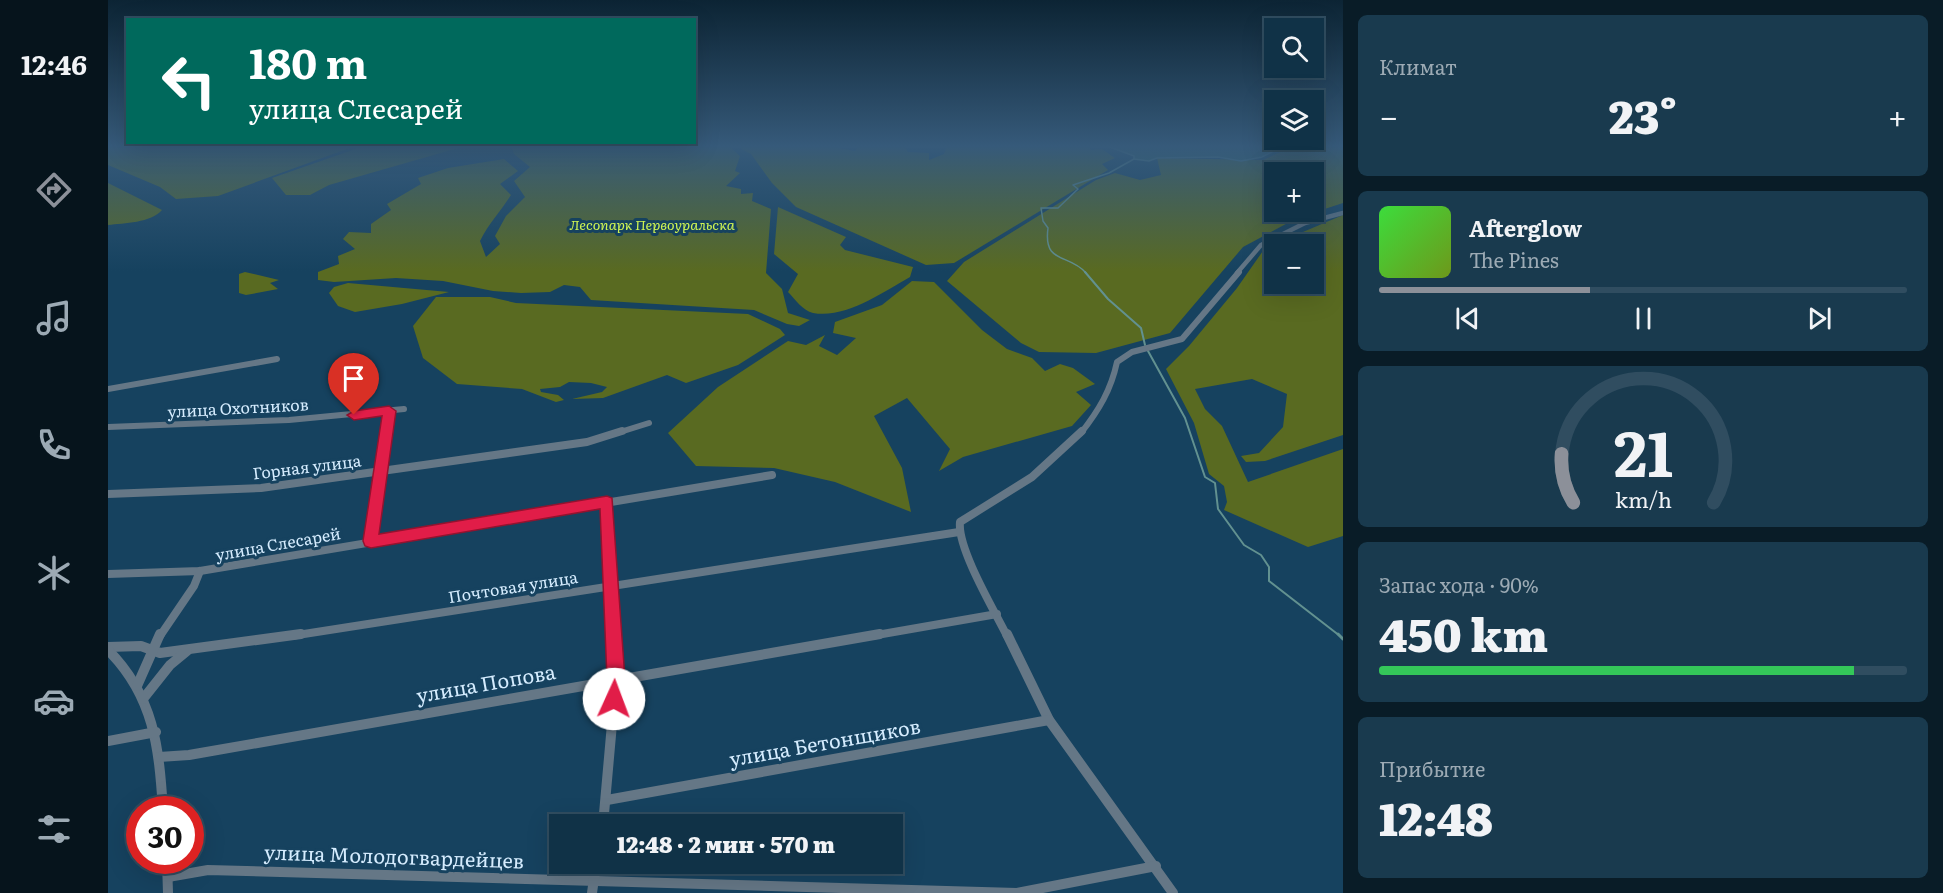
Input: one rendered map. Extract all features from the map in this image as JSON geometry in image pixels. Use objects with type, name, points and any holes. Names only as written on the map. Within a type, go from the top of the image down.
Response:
[{"type":"street","points":[[1173,893],[1156,866],[1049,720],[976,573],[959,532],[960,522],[1006,496],[1058,456],[1076,438],[1098,411],[1116,376],[1117,362],[1126,353],[1172,345],[1182,339],[1261,245],[1305,223],[1343,213]]},
{"type":"street","points":[[108,389],[278,359]]},
{"type":"street","name":"улица Охотников","points":[[108,427],[289,420],[404,409]]},
{"type":"street","points":[[371,541],[389,411]]},
{"type":"street","name":"Горная улица","points":[[108,494],[261,488],[587,442],[649,423]]},
{"type":"street","name":"улица Слесарей","points":[[108,574],[200,572],[371,541],[772,476]]},
{"type":"street","points":[[605,814],[616,679],[607,502]]},
{"type":"street","name":"Почтовая улица","points":[[108,648],[125,645],[152,649],[160,653],[187,651],[959,532]]},
{"type":"street","points":[[137,687],[152,649],[194,586],[200,572]]},
{"type":"street","name":"улица Попова","points":[[159,757],[189,755],[997,614]]},
{"type":"street","points":[[108,648],[122,662],[137,687],[156,732],[163,796]]},
{"type":"street","points":[[143,699],[171,665],[187,651]]},
{"type":"street","name":"улица Бетонщиков","points":[[607,800],[1049,720]]},
{"type":"street","points":[[108,741],[156,732]]},
{"type":"street","name":"улица Молодогвардейцев","points":[[168,877],[208,870],[1017,893],[1100,879],[1156,866]]},
{"type":"street","points":[[168,874],[168,893]]},
{"type":"street","points":[[592,893],[595,874]]},
{"type":"green space","points":[[108,188],[117,188],[162,210],[144,220],[108,225]]},
{"type":"green space","points":[[161,188],[241,188],[218,196],[176,199]]},
{"type":"green space","points":[[280,188],[324,188],[310,195],[286,195]]},
{"type":"green space","name":"Лесопарк Первоуральска","points":[[415,188],[504,188],[511,195],[480,241],[486,257],[500,244],[495,236],[506,216],[525,197],[519,188],[734,188],[741,189],[741,194],[753,193],[752,201],[771,209],[766,273],[782,289],[788,313],[810,320],[799,326],[787,324],[754,310],[591,300],[580,287],[564,285],[550,292],[521,293],[493,291],[443,281],[396,278],[334,282],[318,280],[318,272],[339,264],[338,256],[355,249],[343,239],[349,232],[371,233],[371,224],[391,210],[387,204]]},
{"type":"green space","points":[[777,188],[1079,188],[954,263],[926,265],[796,207]]},
{"type":"green space","points":[[1084,188],[1264,188],[1264,222],[1290,222],[1243,247],[1170,333],[1096,353],[1039,352],[1021,343],[947,281],[964,262]]},
{"type":"green space","points":[[1324,188],[1343,188],[1343,203],[1324,209]]},
{"type":"green space","name":"Лесопарк Первоуральска","points":[[778,207],[846,237],[840,245],[845,250],[913,267],[910,277],[876,297],[851,308],[826,314],[809,312],[788,292],[798,274],[774,254]]},
{"type":"green space","points":[[1343,215],[1343,435],[1265,461],[1246,462],[1241,456],[1259,453],[1283,427],[1287,394],[1252,379],[1195,389],[1205,409],[1222,426],[1248,482],[1343,449],[1343,536],[1308,547],[1224,510],[1227,502],[1224,486],[1209,474],[1194,423],[1166,369],[1189,346],[1237,288],[1264,249],[1264,294],[1324,294],[1324,234],[1298,234]]},
{"type":"green space","points":[[245,272],[279,280],[270,283],[278,289],[246,295],[239,293],[239,274]]},
{"type":"green space","points":[[912,281],[934,282],[982,330],[1007,349],[1032,358],[1045,371],[1060,364],[1073,368],[1095,384],[1076,392],[1091,405],[1072,426],[963,457],[939,471],[950,449],[907,398],[874,416],[902,468],[911,512],[835,482],[774,468],[696,466],[668,433],[718,387],[788,341],[806,345],[825,335],[819,346],[837,355],[856,338],[833,333],[835,322],[882,305]]},
{"type":"green space","points":[[348,283],[449,292],[402,304],[355,312],[338,306],[329,293],[334,287]]},
{"type":"green space","points":[[436,297],[490,297],[516,303],[748,314],[780,329],[785,335],[738,365],[686,383],[667,375],[603,398],[572,399],[602,392],[607,387],[591,383],[569,382],[560,387],[540,389],[541,392],[558,395],[564,400],[556,402],[522,389],[457,384],[423,358],[413,326]]},
{"type":"waterway","points":[[1076,188],[1078,189],[1058,208],[1041,208],[1043,221],[1048,228],[1049,248],[1053,253],[1085,273]]},
{"type":"waterway","points":[[1085,273],[1108,299],[1141,328],[1145,345]]},
{"type":"waterway","points":[[1148,351],[1185,418],[1205,477],[1215,483],[1218,509],[1244,545],[1261,555],[1269,567],[1269,581],[1340,636]]},
{"type":"waterway","points":[[1340,636],[1343,639]]},
{"type":"route","points":[[354,415],[389,411],[371,541],[607,502],[616,679],[614,699]]}]
